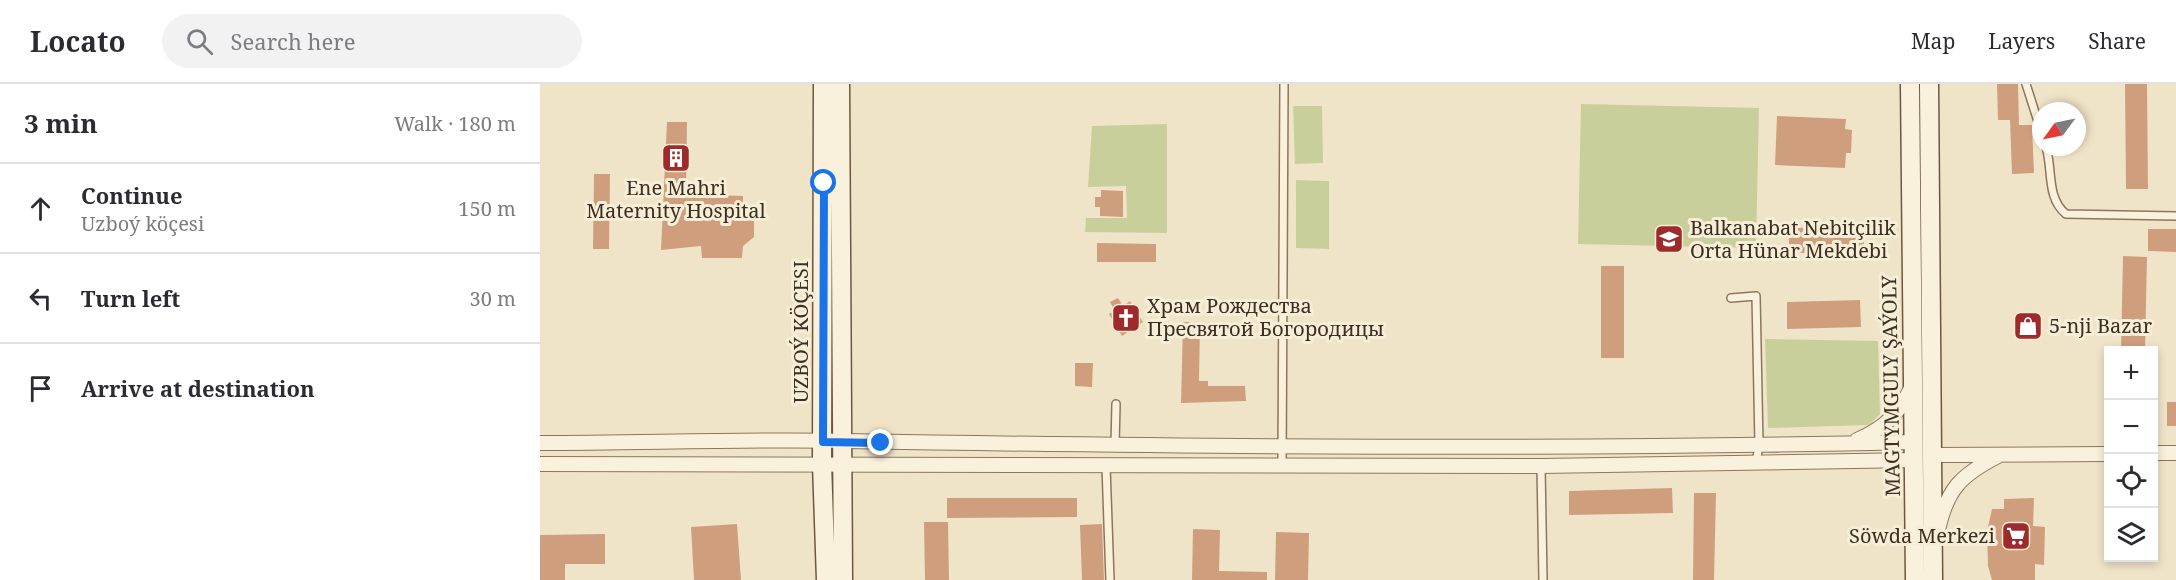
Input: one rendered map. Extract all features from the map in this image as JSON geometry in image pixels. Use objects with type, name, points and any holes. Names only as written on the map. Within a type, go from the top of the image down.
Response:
[{"type":"street","name":"UZBOÝ KÖÇESI","points":[[823,84],[822,464],[826,580]]},
{"type":"street","name":"UZBOÝ KÖÇESI","points":[[840,84],[843,580]]},
{"type":"street","name":"MAGTYMGULY ŞAÝOLY","points":[[1910,84],[1915,580]]},
{"type":"street","name":"MAGTYMGULY ŞAÝOLY","points":[[1929,84],[1934,580]]},
{"type":"street","points":[[1851,443],[1884,427],[1896,416],[1913,384]]},
{"type":"street","points":[[540,443],[842,441],[1281,447],[1759,446],[1851,443],[1914,451]]},
{"type":"street","points":[[540,464],[1541,466],[1756,463],[1914,451]]},
{"type":"street","points":[[2158,453],[2176,453]]},
{"type":"street","points":[[1934,550],[1942,510],[1950,490],[1969,473],[2002,454]]},
{"type":"street","points":[[1933,455],[2104,454]]},
{"type":"lane","points":[[1282,465],[1284,84]]},
{"type":"lane","points":[[2026,84],[2032,103]]},
{"type":"lane","points":[[2047,156],[2053,196],[2058,208],[2066,214],[2176,216]]},
{"type":"lane","points":[[1731,298],[1756,296],[1759,446],[1756,463]]},
{"type":"lane","points":[[1114,445],[1116,404]]},
{"type":"lane","points":[[1106,466],[1110,580]]},
{"type":"lane","points":[[1541,466],[1543,580]]},
{"type":"green space","points":[[1581,104],[1759,108],[1756,248],[1578,244]]},
{"type":"green space","points":[[1293,106],[1322,106],[1323,163],[1295,164]]},
{"type":"green space","points":[[1167,124],[1167,233],[1085,232],[1086,218],[1127,218],[1126,186],[1088,187],[1092,126]]},
{"type":"green space","points":[[1296,180],[1329,181],[1329,249],[1296,248]]},
{"type":"green space","points":[[1765,339],[1878,341],[1880,414],[1869,425],[1768,428]]},
{"type":"building","points":[[1997,84],[2018,84],[2019,125],[2032,125],[2034,173],[2012,174],[2010,120],[1998,120]]},
{"type":"building","points":[[2125,84],[2147,84],[2148,189],[2126,189]]},
{"type":"building","points":[[1777,116],[1846,119],[1845,129],[1852,130],[1851,153],[1846,153],[1845,168],[1775,165]]},
{"type":"building","name":"Ene Mahri Maternity Hospital","points":[[667,122],[687,122],[686,194],[743,196],[743,206],[754,215],[754,237],[743,246],[742,258],[702,258],[701,246],[661,250]]},
{"type":"building","points":[[594,174],[610,174],[609,249],[593,249]]},
{"type":"building","points":[[1101,190],[1123,191],[1123,217],[1100,216],[1100,207],[1095,207],[1095,197],[1101,197]]},
{"type":"building","points":[[1864,227],[1864,252],[1789,253],[1789,228]]},
{"type":"building","points":[[2148,229],[2176,229],[2176,252],[2148,251]]},
{"type":"building","points":[[1097,243],[1156,244],[1156,262],[1097,262]]},
{"type":"building","points":[[2123,256],[2147,257],[2145,346],[2121,346]]},
{"type":"building","points":[[1601,266],[1624,266],[1624,358],[1601,358]]},
{"type":"building","name":"Храм Рождества Пресвятой Богородицы","points":[[1118,298],[1123,306],[1130,301],[1143,322],[1122,336],[1109,314],[1115,311],[1110,302]]},
{"type":"building","points":[[1860,300],[1861,327],[1787,329],[1787,302]]},
{"type":"building","points":[[1183,322],[1200,322],[1199,381],[1208,381],[1208,386],[1245,386],[1246,401],[1181,403]]},
{"type":"building","points":[[1075,363],[1093,363],[1092,387],[1075,386]]},
{"type":"building","points":[[2167,402],[2176,402],[2176,426],[2167,426]]},
{"type":"building","points":[[1672,488],[1673,513],[1569,515],[1569,491]]},
{"type":"building","points":[[1694,493],[1716,493],[1714,580],[1693,580]]},
{"type":"building","points":[[947,498],[1077,498],[1077,517],[947,518]]},
{"type":"building","name":"Söwda Merkezi","points":[[2034,498],[2033,526],[2045,527],[2044,565],[2035,564],[2035,580],[1992,580],[1988,566],[1987,531],[1992,509],[2004,509],[2004,499]]},
{"type":"building","points":[[924,522],[948,522],[949,580],[925,580]]},
{"type":"building","points":[[737,524],[741,580],[694,580],[691,527]]},
{"type":"building","points":[[1102,524],[1104,580],[1082,580],[1080,525]]},
{"type":"building","points":[[1193,529],[1220,530],[1219,571],[1267,572],[1267,580],[1192,580]]},
{"type":"building","points":[[1276,532],[1309,533],[1308,580],[1275,580]]},
{"type":"building","points":[[605,534],[605,564],[565,564],[565,580],[540,580],[540,535]]},
{"type":"place","name":"Ene Mahri Maternity Hospital","points":[[676,158]]},
{"type":"place","name":"Balkanabat Nebitçilik Orta Hünar Mekdebi","points":[[1669,239]]},
{"type":"place","name":"Храм Рождества Пресвятой Богородицы","points":[[1126,318]]},
{"type":"place","name":"5-nji Bazar","points":[[2028,326]]},
{"type":"place","name":"Söwda Merkezi","points":[[2016,536]]},
{"type":"route","points":[[824,183],[823,442],[881,443]]}]
